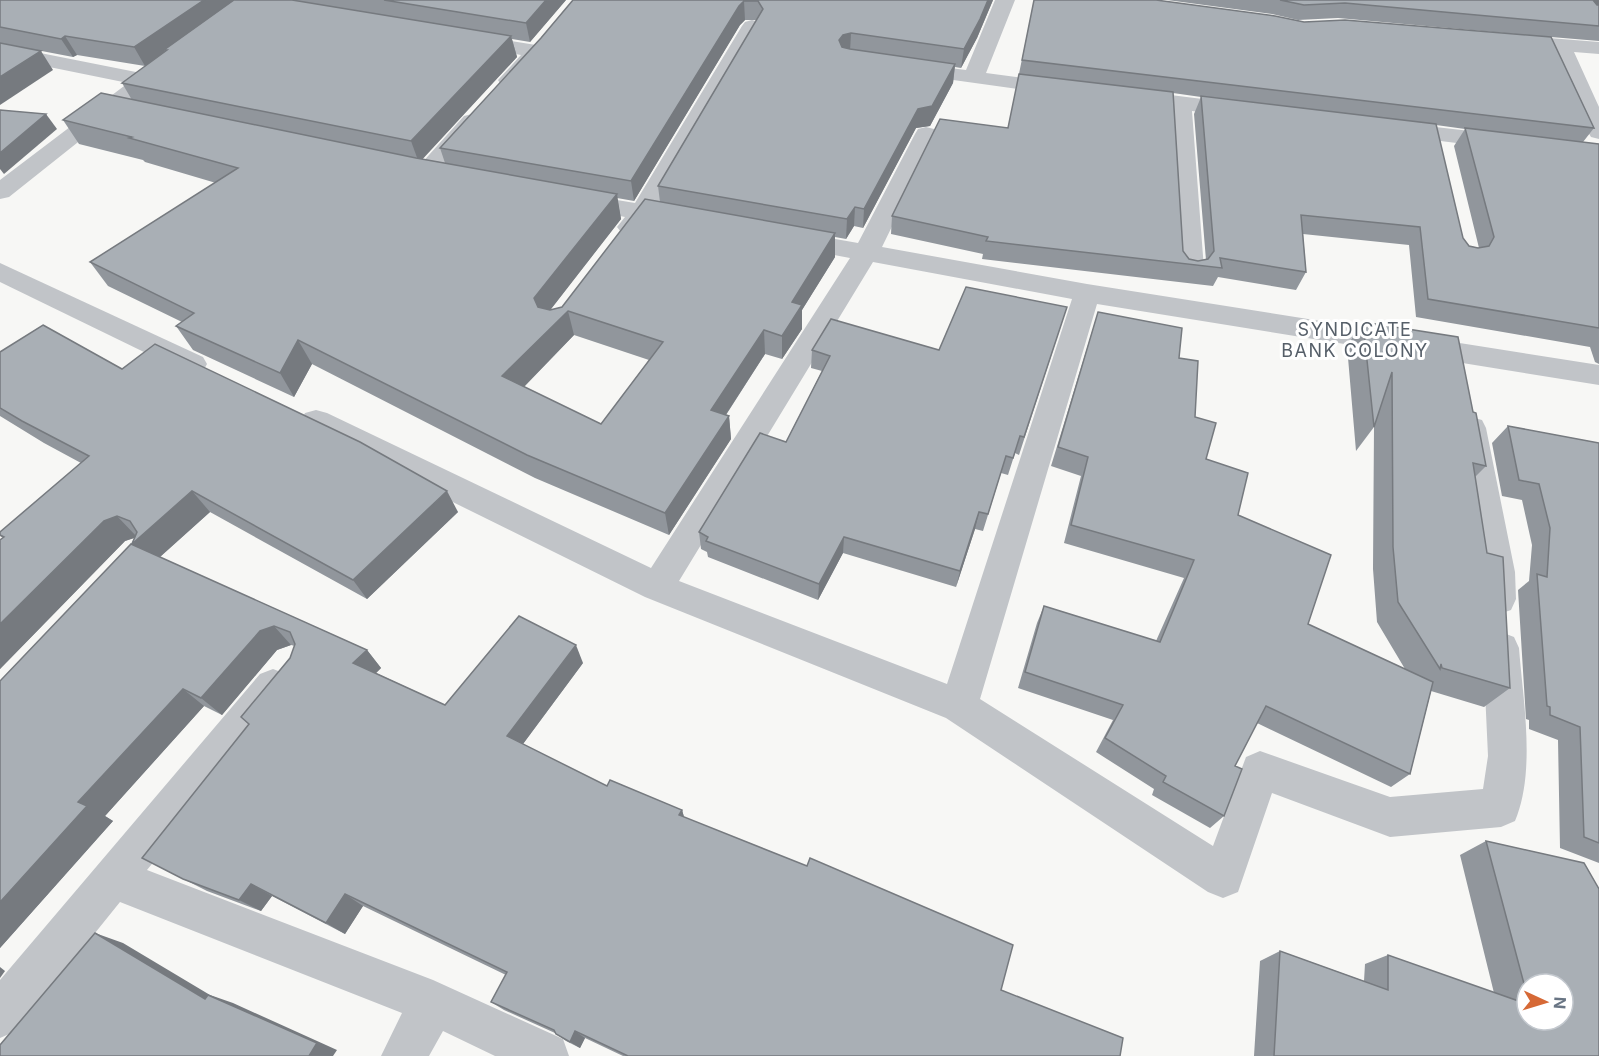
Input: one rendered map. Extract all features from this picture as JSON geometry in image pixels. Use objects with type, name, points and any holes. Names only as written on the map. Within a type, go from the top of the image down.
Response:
[{"type":"street","points":[[964,77],[1005,0]]},
{"type":"street","points":[[613,249],[642,212],[752,26]]},
{"type":"street","points":[[378,163],[436,175],[492,99],[550,34]]},
{"type":"street","points":[[445,36],[536,51]]},
{"type":"street","points":[[1494,39],[1599,48]]},
{"type":"street","points":[[1562,45],[1572,72],[1590,95],[1599,132]]},
{"type":"street","points":[[0,51],[143,80]]},
{"type":"street","points":[[0,192],[143,80],[183,52]]},
{"type":"street","points":[[894,66],[1077,91]]},
{"type":"street","points":[[1572,72],[1599,76]]},
{"type":"street","points":[[1111,95],[1262,113]]},
{"type":"street","points":[[1180,104],[1191,269]]},
{"type":"street","points":[[111,107],[134,112]]},
{"type":"street","points":[[1367,126],[1440,145],[1530,146]]},
{"type":"street","points":[[657,587],[866,253],[926,134]]},
{"type":"street","points":[[550,195],[701,223]]},
{"type":"street","points":[[771,236],[1097,295],[1457,350],[1599,375]]},
{"type":"street","points":[[0,271],[217,375]]},
{"type":"street","points":[[959,706],[1097,295]]},
{"type":"street","points":[[292,410],[657,587],[959,706],[1223,877],[1260,770],[1390,817],[1501,807],[1507,756],[1498,572],[1457,350]]},
{"type":"street","points":[[0,1015],[292,663]]},
{"type":"street","points":[[112,878],[433,1003],[546,1056]]},
{"type":"street","points":[[404,1056],[433,1003]]},
{"type":"building","points":[[0,0],[204,0],[134,47],[65,36],[61,39],[0,27]]},
{"type":"building","points":[[234,0],[292,0],[511,36],[411,141],[122,83]]},
{"type":"building","points":[[384,0],[546,0],[526,23]]},
{"type":"building","points":[[573,0],[988,0],[964,49],[851,33],[843,35],[839,40],[842,47],[850,49],[955,64],[932,106],[918,109],[864,209],[855,207],[847,219],[658,186],[763,9],[758,1],[744,1],[739,6],[631,181],[440,148]]},
{"type":"building","points":[[1034,0],[1156,0],[1304,22],[1345,20],[1551,37],[1594,128],[1022,60]]},
{"type":"building","points":[[1280,0],[1593,0],[1599,5],[1599,26],[1345,3],[1304,5]]},
{"type":"building","points":[[0,43],[41,51],[0,77]]},
{"type":"building","points":[[1019,74],[1173,92],[1183,251],[1189,259],[1198,261],[1208,259],[1214,251],[1201,96],[1436,124],[1463,238],[1469,246],[1478,248],[1489,246],[1494,237],[1465,128],[1599,144],[1599,328],[1428,299],[1420,227],[1301,215],[1306,272],[1220,258],[1222,268],[986,241],[988,237],[892,216],[940,119],[1008,128]]},
{"type":"building","points":[[101,93],[416,158],[617,194],[534,298],[538,307],[550,310],[562,307],[645,199],[835,233],[792,302],[802,305],[782,336],[764,330],[711,410],[729,416],[665,513],[527,455],[298,340],[280,373],[176,326],[194,313],[90,262],[238,168],[129,138],[132,137],[63,120]],"holes":[[[568,311],[663,342],[601,424],[502,376]]]},
{"type":"building","points":[[0,110],[46,114],[0,153]]},
{"type":"building","points":[[966,287],[1067,307],[1024,437],[1020,436],[1013,458],[1006,456],[988,514],[979,512],[960,571],[844,537],[819,584],[706,541],[708,537],[699,532],[760,433],[786,442],[830,356],[812,350],[831,319],[939,350]]},
{"type":"building","points":[[1098,312],[1182,328],[1179,358],[1198,361],[1195,417],[1216,423],[1206,459],[1248,473],[1238,515],[1331,555],[1308,624],[1433,682],[1410,774],[1266,706],[1235,766],[1242,769],[1224,816],[1163,782],[1166,776],[1105,738],[1123,705],[1025,672],[1044,606],[1160,642],[1194,560],[1071,525],[1088,457],[1058,447]]},
{"type":"building","points":[[1363,322],[1458,337],[1486,466],[1473,463],[1487,553],[1503,557],[1510,688],[1442,668],[1441,664],[1440,669],[1398,602],[1393,547],[1392,372],[1374,427]]},
{"type":"building","points":[[43,325],[122,369],[155,344],[360,442],[447,491],[353,580],[192,491],[132,544],[137,532],[130,521],[117,516],[104,521],[0,624],[0,540],[4,537],[0,535],[0,532],[89,456],[0,408],[0,352]]},
{"type":"building","points":[[1508,426],[1599,443],[1599,843],[1584,837],[1580,727],[1550,715],[1550,707],[1547,706],[1537,574],[1547,577],[1550,528],[1539,484],[1519,480]]},
{"type":"building","points":[[131,544],[367,650],[353,663],[445,705],[519,616],[576,645],[507,736],[607,786],[610,780],[682,810],[679,815],[807,866],[810,858],[1013,945],[1001,990],[1123,1038],[1120,1056],[628,1056],[575,1031],[570,1042],[556,1034],[554,1030],[491,1002],[507,972],[345,894],[326,923],[251,884],[239,900],[183,879],[142,858],[249,724],[241,717],[290,658],[295,644],[290,632],[274,626],[260,631],[201,698],[183,689],[78,802],[87,806],[0,902],[0,681]]},
{"type":"building","points":[[1486,841],[1584,863],[1599,889],[1599,1056],[1274,1056],[1280,951],[1388,990],[1388,955],[1515,1000],[1515,1032],[1575,1032],[1575,972],[1521,972]]},
{"type":"building","points":[[95,933],[205,999],[208,995],[317,1043],[309,1056],[0,1056],[0,1045]]},
{"type":"district","name":"SYNDICATE BANK COLONY","points":[[1355,340]]}]
